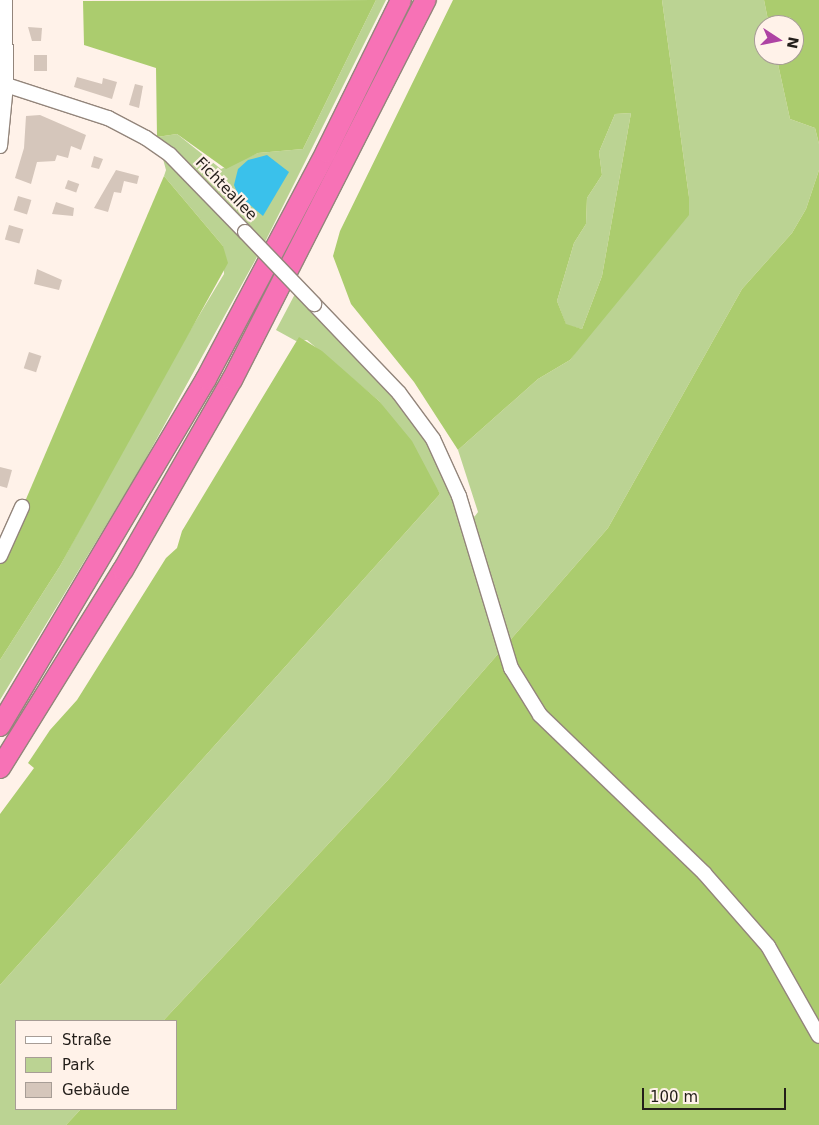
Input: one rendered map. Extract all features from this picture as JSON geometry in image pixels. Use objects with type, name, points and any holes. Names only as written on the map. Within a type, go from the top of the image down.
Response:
[{"type":"highway","points":[[0,726],[130,514],[215,363],[401,0]]},
{"type":"highway","points":[[0,768],[118,578],[232,380],[351,155],[426,0]]},
{"type":"street","points":[[0,146],[5,0]]},
{"type":"street","name":"Fichteallee","points":[[3,84],[108,118],[146,138],[170,155],[388,381],[422,422],[445,462],[511,668],[540,715],[704,873],[768,946],[819,1036]]},
{"type":"street","points":[[0,556],[22,507]]},
{"type":"street","points":[[0,522],[14,525]]},
{"type":"green space","points":[[376,0],[386,0],[265,242],[185,162],[258,255],[139,471],[0,700],[0,660],[60,566],[159,382],[224,274],[223,246],[164,176],[166,170],[157,137],[177,134],[221,169],[258,153],[303,149]]},
{"type":"green space","points":[[376,0],[303,149],[258,153],[226,169],[177,134],[157,137],[156,68],[84,45],[83,1]]},
{"type":"green space","points":[[453,0],[662,0],[689,197],[689,215],[570,360],[538,379],[458,450],[414,382],[351,304],[333,256],[340,231]],"holes":[[[631,113],[602,276],[582,329],[566,324],[557,301],[574,243],[586,224],[587,198],[602,175],[599,152],[615,114]]]},
{"type":"green space","points":[[662,0],[764,0],[767,15],[754,15],[754,65],[778,65],[790,119],[815,128],[819,144],[819,170],[806,209],[792,233],[742,289],[608,528],[388,780],[164,1020],[15,1020],[15,1110],[80,1110],[66,1125],[0,1125],[0,985],[440,494],[379,401],[307,340],[296,341],[276,330],[295,294],[392,394],[423,434],[470,519],[478,512],[458,450],[538,379],[570,360],[689,197]]},
{"type":"green space","points":[[764,0],[819,0],[819,144],[815,128],[790,119],[778,65],[804,65],[804,15],[767,15]]},
{"type":"green space","points":[[631,113],[602,276],[582,329],[566,325],[557,301],[574,243],[586,224],[587,198],[602,175],[599,152],[615,114]]},
{"type":"green space","points":[[819,170],[819,1125],[66,1125],[80,1110],[178,1110],[178,1020],[164,1020],[388,780],[608,528],[742,289],[792,233],[806,209]]},
{"type":"green space","points":[[164,176],[223,246],[228,263],[60,566],[0,660],[0,560]]},
{"type":"green space","points":[[299,337],[322,351],[379,401],[412,441],[440,494],[0,985],[0,814],[34,768],[28,763],[50,730],[77,700],[166,558],[177,548],[182,531]]},
{"type":"water","points":[[267,155],[289,172],[263,216],[238,195],[234,185],[238,169],[248,160]]},
{"type":"building","points":[[28,27],[42,28],[41,41],[32,41]]},
{"type":"building","points":[[34,55],[47,55],[47,71],[34,71]]},
{"type":"building","points":[[77,77],[102,84],[103,78],[117,82],[112,99],[74,87]]},
{"type":"building","points":[[135,84],[143,86],[139,108],[129,105]]},
{"type":"building","points":[[40,115],[86,135],[81,150],[71,146],[68,158],[57,155],[55,161],[37,162],[31,184],[15,178],[24,148],[26,116]]},
{"type":"building","points":[[94,156],[103,159],[99,169],[91,167]]},
{"type":"building","points":[[116,170],[139,176],[137,184],[124,181],[121,193],[114,192],[108,212],[94,208]]},
{"type":"building","points":[[68,180],[79,184],[76,193],[65,188]]},
{"type":"building","points":[[18,196],[31,200],[27,214],[14,210]]},
{"type":"building","points":[[56,202],[74,208],[73,216],[52,214]]},
{"type":"building","points":[[9,225],[23,229],[19,244],[5,239]]},
{"type":"building","points":[[37,269],[62,280],[59,290],[34,284]]},
{"type":"building","points":[[29,352],[41,356],[36,372],[24,368]]},
{"type":"building","points":[[0,467],[12,470],[7,488],[0,486]]}]
